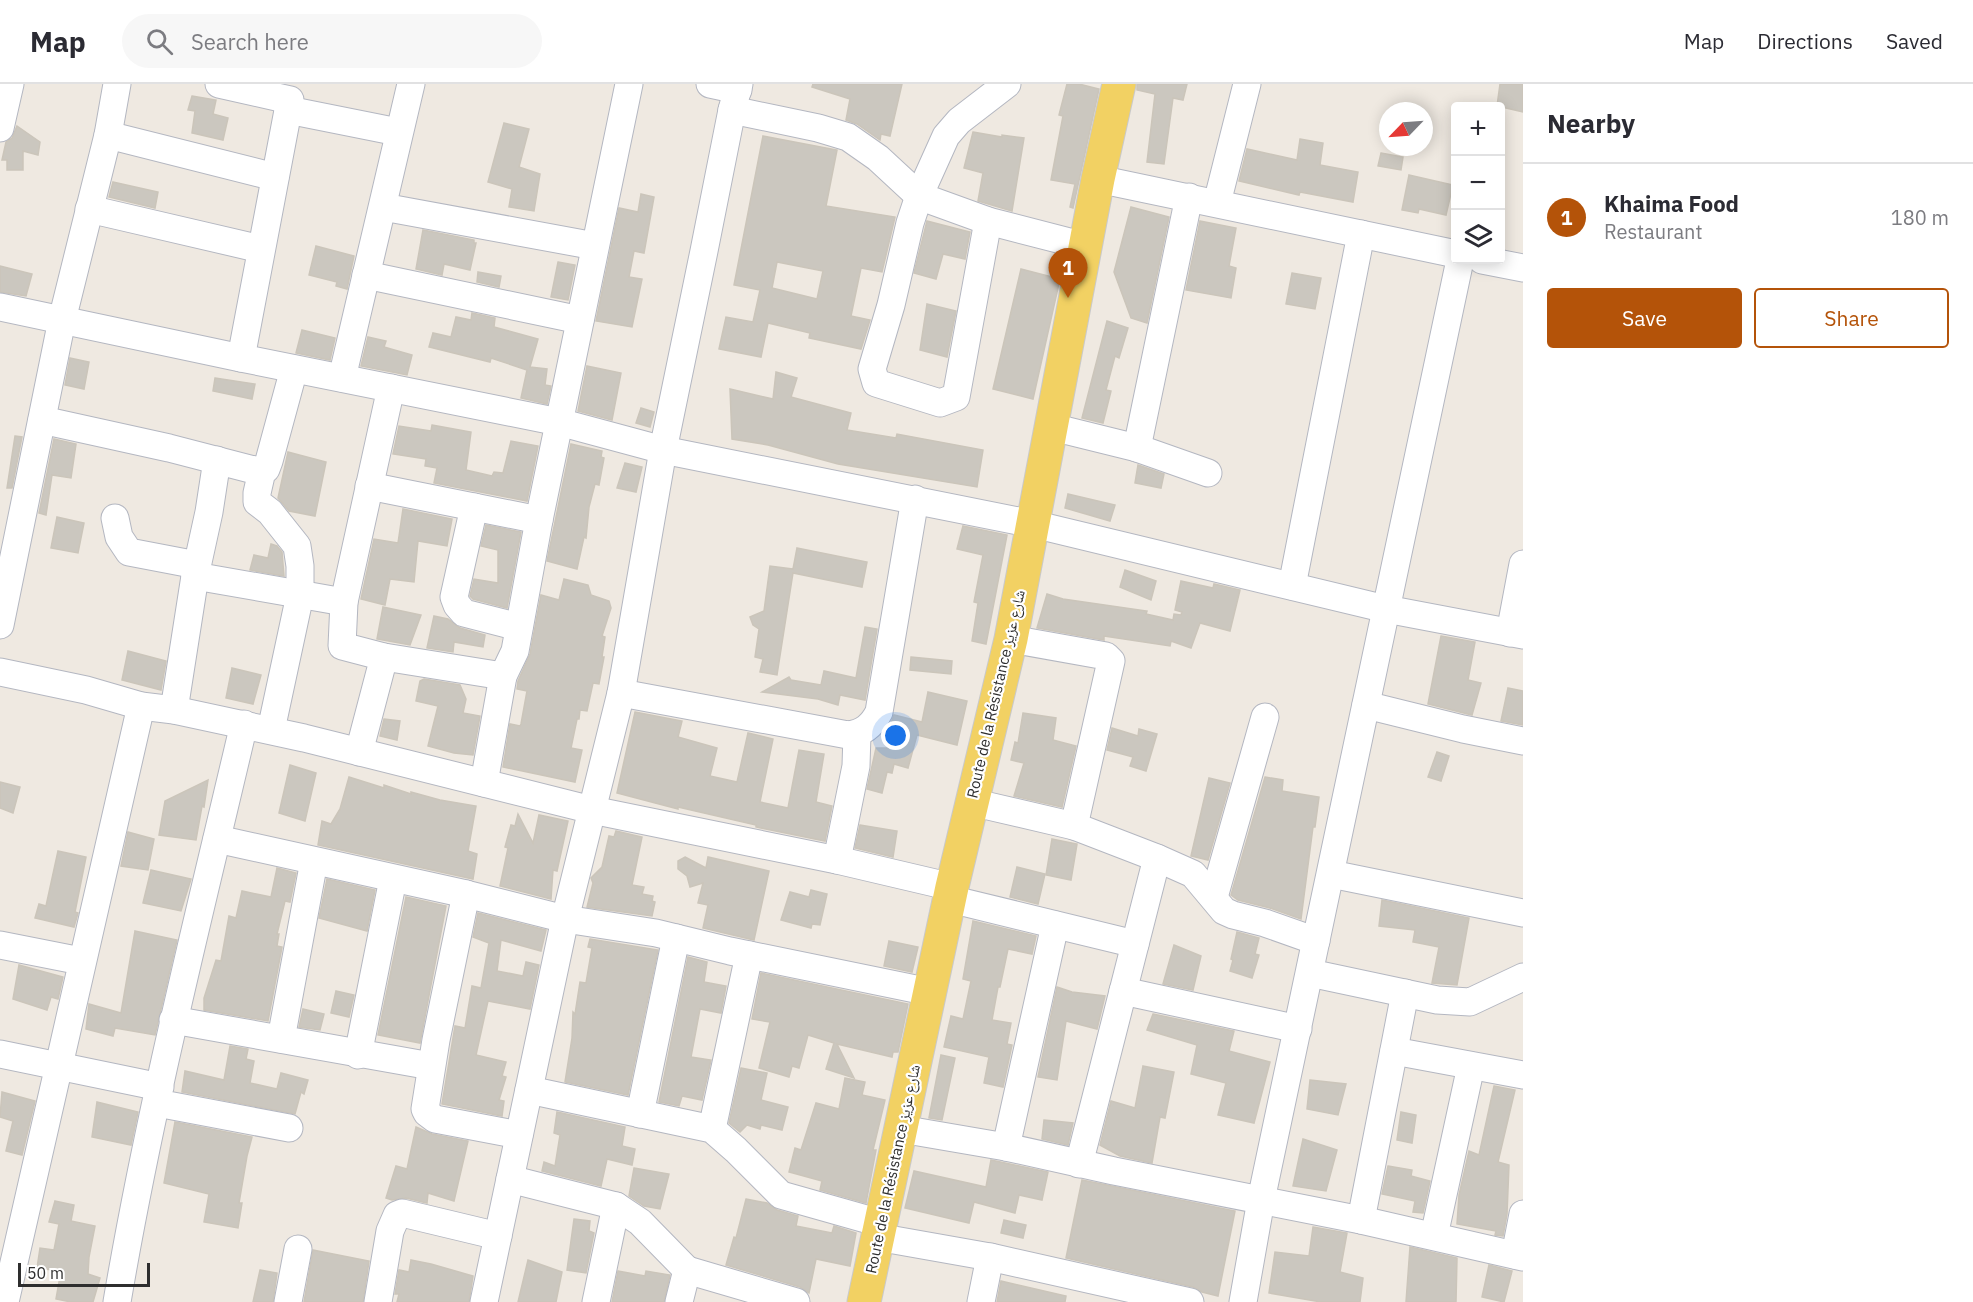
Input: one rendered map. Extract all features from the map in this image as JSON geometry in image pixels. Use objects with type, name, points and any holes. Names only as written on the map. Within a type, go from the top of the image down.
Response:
[{"type":"main road","name":"Route de la Résistance شارع عزيز","points":[[864,1302],[971,802],[1011,639],[1098,179],[1119,84]]},
{"type":"street","points":[[0,128],[10,84]]},
{"type":"street","points":[[0,625],[62,320],[108,135],[117,84]]},
{"type":"street","points":[[219,84],[290,100],[241,358]]},
{"type":"street","points":[[342,378],[411,84]]},
{"type":"street","points":[[484,783],[503,676],[515,651],[539,519],[629,84]]},
{"type":"street","points":[[710,84],[818,128],[848,137],[878,158],[919,196],[988,221],[1085,246]]},
{"type":"street","points":[[988,221],[957,397],[940,403],[876,383],[872,369],[919,196],[946,136],[959,121],[1007,84]]},
{"type":"street","points":[[1217,203],[1247,84]]},
{"type":"street","points":[[484,1302],[565,919],[621,693],[663,450],[736,95]]},
{"type":"street","points":[[288,110],[398,132]]},
{"type":"street","points":[[108,135],[275,177]]},
{"type":"street","points":[[1098,179],[1451,253]]},
{"type":"street","points":[[1137,448],[1188,197]]},
{"type":"street","points":[[382,207],[595,246]]},
{"type":"street","points":[[89,209],[261,249]]},
{"type":"street","points":[[1292,586],[1361,234]]},
{"type":"street","points":[[1243,1302],[1261,1200],[1460,264]]},
{"type":"street","points":[[1502,264],[1523,268]]},
{"type":"street","points":[[366,275],[580,320]]},
{"type":"street","points":[[0,307],[559,422],[663,450],[1033,524],[1386,609],[1516,634],[1523,564]]},
{"type":"street","points":[[271,730],[300,595],[300,566],[297,546],[270,512],[257,502],[257,493],[262,471],[268,466],[294,369]]},
{"type":"street","points":[[391,388],[344,602],[342,646],[384,657],[503,676]]},
{"type":"street","points":[[42,420],[262,471]]},
{"type":"street","points":[[1052,427],[1137,448],[1208,473]]},
{"type":"street","points":[[174,710],[196,571],[209,512],[217,460]]},
{"type":"street","points":[[369,486],[539,519]]},
{"type":"street","points":[[621,693],[848,735],[857,734],[872,724],[879,712],[915,499]]},
{"type":"street","points":[[474,507],[454,597],[464,613],[519,627]]},
{"type":"street","points":[[115,518],[119,537],[129,552],[196,571],[300,595],[344,602]]},
{"type":"street","points":[[1011,639],[1106,656],[1112,661],[1074,825]]},
{"type":"street","points":[[359,752],[384,657]]},
{"type":"street","points":[[0,672],[86,690],[141,706],[174,710],[271,730],[592,810],[837,860],[1055,924],[1135,944]]},
{"type":"street","points":[[1366,705],[1523,741]]},
{"type":"street","points":[[5,1302],[141,706]]},
{"type":"street","points":[[1214,897],[1265,717]]},
{"type":"street","points":[[117,1302],[173,1020],[244,724]]},
{"type":"street","points":[[837,860],[856,766],[857,734]]},
{"type":"street","points":[[971,802],[1074,825],[1157,858],[1193,874],[1214,897],[1218,905],[1233,915],[1265,923],[1317,941]]},
{"type":"street","points":[[217,839],[466,894],[565,919],[676,938],[930,992]]},
{"type":"street","points":[[1079,1164],[1157,858]]},
{"type":"street","points":[[281,1039],[314,861]]},
{"type":"street","points":[[1331,874],[1523,913]]},
{"type":"street","points":[[358,1055],[393,879]]},
{"type":"street","points":[[466,894],[425,1109],[435,1119],[519,1135]]},
{"type":"street","points":[[1006,1148],[1055,924]]},
{"type":"street","points":[[640,1114],[676,938]]},
{"type":"street","points":[[0,945],[81,961]]},
{"type":"street","points":[[711,1129],[749,955]]},
{"type":"street","points":[[1310,973],[1437,1000],[1470,1002],[1523,977]]},
{"type":"street","points":[[1123,991],[1298,1029]]},
{"type":"street","points":[[1361,1220],[1405,993]]},
{"type":"street","points":[[173,1020],[358,1055],[432,1066]]},
{"type":"street","points":[[1394,1051],[1523,1075]]},
{"type":"street","points":[[0,1054],[59,1066],[158,1095],[289,1128]]},
{"type":"street","points":[[1434,1236],[1472,1066]]},
{"type":"street","points":[[529,1090],[711,1129],[736,1150],[781,1195],[879,1230],[1190,1302]]},
{"type":"street","points":[[901,1129],[1361,1220],[1519,1256],[1523,1214]]},
{"type":"street","points":[[510,1179],[616,1206],[640,1222],[687,1270],[761,1297],[796,1302]]},
{"type":"street","points":[[596,1302],[616,1206]]},
{"type":"street","points":[[378,1302],[390,1231],[397,1215],[402,1213],[498,1236]]},
{"type":"street","points":[[288,1302],[298,1249]]},
{"type":"street","points":[[981,1302],[990,1257]]},
{"type":"street","points":[[679,1302],[687,1270]]},
{"type":"building","points":[[813,84],[902,84],[890,136],[881,134],[880,140],[857,124],[846,120],[850,99],[812,87]]},
{"type":"building","points":[[1067,84],[1079,84],[1099,89],[1073,208],[1070,207],[1075,184],[1051,180],[1063,116],[1059,115]]},
{"type":"building","points":[[1137,84],[1187,84],[1183,100],[1173,98],[1164,164],[1147,162],[1155,94],[1137,90]]},
{"type":"building","points":[[1500,84],[1523,84],[1523,112],[1505,108],[1505,102],[1498,102]]},
{"type":"building","points":[[192,96],[216,100],[213,114],[228,118],[223,140],[192,133],[195,111],[188,110]]},
{"type":"building","points":[[504,123],[529,129],[519,167],[540,174],[534,211],[509,207],[512,189],[488,182]]},
{"type":"building","points":[[17,126],[40,142],[38,155],[23,151],[23,170],[7,170],[7,160],[2,160],[6,142],[12,138]]},
{"type":"building","points":[[973,132],[1024,138],[1012,211],[978,201],[983,173],[964,168]]},
{"type":"building","points":[[763,136],[837,150],[826,206],[895,217],[882,272],[861,268],[851,316],[870,320],[861,349],[809,338],[810,333],[768,323],[761,357],[719,349],[726,317],[753,322],[760,290],[734,285]],"holes":[[[777,262],[823,271],[817,299],[772,288]]]},
{"type":"building","points":[[1300,139],[1323,143],[1320,165],[1358,172],[1353,202],[1300,192],[1299,195],[1239,181],[1247,149],[1297,160]]},
{"type":"building","points":[[1380,156],[1403,157],[1401,170],[1378,166]]},
{"type":"building","points":[[1409,175],[1451,185],[1446,215],[1419,209],[1418,213],[1402,210]]},
{"type":"building","points":[[113,182],[158,192],[155,208],[109,197]]},
{"type":"building","points":[[641,194],[654,197],[644,253],[634,251],[629,277],[642,279],[632,327],[596,321],[619,208],[638,212]]},
{"type":"building","points":[[1131,207],[1169,217],[1147,323],[1131,318],[1114,272]]},
{"type":"building","points":[[927,221],[970,232],[965,259],[943,254],[936,279],[914,273]]},
{"type":"building","points":[[1200,221],[1236,228],[1229,266],[1236,268],[1231,298],[1186,290]]},
{"type":"building","points":[[423,230],[474,240],[476,243],[470,270],[444,264],[442,275],[416,269]]},
{"type":"building","points":[[316,246],[354,256],[347,289],[336,286],[337,282],[309,275]]},
{"type":"building","points":[[558,262],[575,265],[568,300],[551,297]]},
{"type":"building","points":[[0,266],[32,274],[26,296],[0,292]]},
{"type":"building","points":[[1021,269],[1060,279],[1033,399],[993,389]]},
{"type":"building","points":[[478,272],[501,276],[499,287],[477,282]]},
{"type":"building","points":[[1292,273],[1321,278],[1315,309],[1286,304]]},
{"type":"building","points":[[927,304],[956,311],[947,357],[920,350]]},
{"type":"building","points":[[472,313],[495,318],[494,327],[538,339],[530,367],[547,369],[545,385],[551,386],[547,404],[521,398],[527,370],[491,358],[490,362],[429,347],[433,333],[451,337],[456,317],[471,320]]},
{"type":"building","points":[[1107,321],[1128,328],[1119,358],[1115,356],[1106,390],[1111,391],[1103,423],[1082,418]]},
{"type":"building","points":[[302,330],[335,338],[330,360],[296,353]]},
{"type":"building","points":[[368,337],[386,341],[384,347],[412,355],[407,375],[361,366]]},
{"type":"building","points":[[70,358],[89,362],[84,389],[65,385]]},
{"type":"building","points":[[587,366],[621,373],[612,420],[578,411]]},
{"type":"building","points":[[776,372],[797,378],[791,397],[851,413],[847,430],[896,438],[897,434],[983,450],[977,487],[838,464],[768,445],[732,439],[730,389],[773,399]]},
{"type":"building","points":[[215,378],[255,384],[252,399],[213,391]]},
{"type":"building","points":[[641,408],[654,412],[650,427],[636,423]]},
{"type":"building","points":[[432,425],[471,432],[466,470],[492,476],[494,472],[503,473],[511,441],[538,446],[527,501],[434,483],[437,468],[425,466],[426,459],[393,454],[399,426],[431,431]]},
{"type":"building","points":[[15,436],[22,437],[12,488],[7,488]]},
{"type":"building","points":[[54,439],[76,444],[71,478],[52,475],[46,515],[39,513]]},
{"type":"building","points":[[571,444],[602,451],[601,457],[604,458],[599,485],[595,484],[589,507],[586,538],[584,537],[577,569],[547,561]]},
{"type":"building","points":[[288,452],[326,462],[315,516],[289,511],[278,498]]},
{"type":"building","points":[[625,463],[642,467],[636,492],[617,488]]},
{"type":"building","points":[[1138,465],[1164,474],[1161,488],[1135,483]]},
{"type":"building","points":[[1068,494],[1115,505],[1110,521],[1065,508]]},
{"type":"building","points":[[403,509],[452,519],[447,546],[418,541],[414,582],[390,579],[385,605],[361,599],[374,539],[398,543]]},
{"type":"building","points":[[57,517],[84,523],[78,553],[51,548]]},
{"type":"building","points":[[486,525],[521,532],[507,608],[473,599],[470,596],[474,579],[498,583],[498,550],[481,546]]},
{"type":"building","points":[[963,526],[1007,535],[986,644],[972,641],[978,603],[974,602],[983,555],[957,549]]},
{"type":"building","points":[[271,544],[277,546],[282,552],[284,576],[250,570],[254,555],[268,558]]},
{"type":"building","points":[[797,548],[867,562],[862,587],[793,573],[777,675],[760,672],[763,659],[755,657],[759,629],[753,625],[750,617],[764,611],[770,566],[793,569]]},
{"type":"building","points":[[1125,570],[1156,581],[1151,600],[1120,587]]},
{"type":"building","points":[[564,579],[588,585],[591,595],[609,601],[611,608],[602,636],[605,637],[602,657],[604,657],[599,684],[593,683],[587,711],[580,710],[571,748],[582,750],[575,782],[503,767],[510,724],[520,726],[521,724],[527,691],[517,689],[518,681],[530,654],[541,595],[559,600]]},
{"type":"building","points":[[1181,581],[1213,588],[1214,584],[1240,590],[1230,631],[1200,623],[1191,648],[1171,641],[1170,646],[1104,636],[1104,640],[1037,628],[1047,594],[1063,599],[1147,611],[1146,614],[1173,620],[1174,614],[1181,615],[1182,612],[1175,610]]},
{"type":"building","points":[[383,607],[421,615],[410,645],[377,639]]},
{"type":"building","points":[[434,616],[448,619],[460,628],[485,635],[483,647],[454,642],[453,652],[427,648]]},
{"type":"building","points":[[865,627],[877,629],[865,700],[840,695],[838,705],[818,699],[762,692],[789,677],[791,680],[821,685],[824,671],[856,678]]},
{"type":"building","points":[[1441,636],[1475,642],[1468,680],[1481,683],[1472,715],[1428,704]]},
{"type":"building","points":[[128,651],[166,661],[161,690],[122,680]]},
{"type":"building","points":[[911,657],[952,661],[951,674],[910,670]]},
{"type":"building","points":[[232,668],[261,675],[253,704],[226,698]]},
{"type":"building","points":[[424,679],[460,685],[466,699],[463,713],[480,716],[473,755],[428,746],[438,706],[416,701],[420,681]]},
{"type":"building","points":[[1508,688],[1523,691],[1523,725],[1501,721]]},
{"type":"building","points":[[928,692],[967,701],[957,745],[917,735],[908,768],[894,764],[892,773],[887,772],[882,793],[867,789],[876,748],[888,748],[894,715],[922,722]]},
{"type":"building","points":[[635,712],[682,721],[678,737],[717,748],[710,776],[737,782],[748,733],[773,739],[760,802],[788,808],[799,750],[824,754],[816,802],[832,806],[825,841],[756,827],[756,825],[678,807],[678,809],[617,793]]},
{"type":"building","points":[[1023,713],[1056,718],[1053,740],[1076,746],[1062,807],[1014,796],[1024,763],[1011,760],[1015,742],[1018,743]]},
{"type":"building","points":[[384,719],[400,721],[397,740],[380,736]]},
{"type":"building","points":[[1112,728],[1138,736],[1139,729],[1157,734],[1146,771],[1130,766],[1133,757],[1107,750]]},
{"type":"building","points":[[1437,752],[1449,756],[1441,781],[1428,777]]},
{"type":"building","points":[[290,765],[316,773],[305,821],[279,813]]},
{"type":"building","points":[[349,777],[384,788],[384,785],[411,794],[411,792],[476,806],[468,851],[477,854],[473,879],[318,845],[322,821],[331,824],[340,809]]},
{"type":"building","points":[[1265,777],[1283,780],[1282,791],[1319,797],[1301,919],[1238,900],[1231,895]]},
{"type":"building","points":[[1209,778],[1230,783],[1208,860],[1191,856]]},
{"type":"building","points":[[208,780],[196,840],[159,835],[165,801]]},
{"type":"building","points":[[0,782],[20,787],[13,813],[0,808]]},
{"type":"building","points":[[518,814],[533,843],[539,815],[568,821],[557,871],[553,870],[551,899],[500,886],[508,848],[505,847],[511,825],[515,826]]},
{"type":"building","points":[[860,825],[897,831],[893,857],[855,848]]},
{"type":"building","points":[[616,831],[642,837],[632,885],[644,887],[642,894],[653,896],[652,901],[655,902],[652,916],[587,907],[593,883],[591,878],[602,867],[609,836],[614,837]]},
{"type":"building","points":[[128,832],[154,839],[148,870],[121,866]]},
{"type":"building","points":[[1052,839],[1077,844],[1071,880],[1046,875]]},
{"type":"building","points":[[58,851],[86,857],[74,927],[35,918],[39,904],[46,906]]},
{"type":"building","points":[[685,857],[706,868],[708,857],[769,871],[754,940],[703,928],[708,905],[698,903],[703,883],[690,887],[687,876],[678,869],[678,861]]},
{"type":"building","points":[[1017,867],[1045,874],[1038,904],[1010,897]]},
{"type":"building","points":[[277,868],[296,873],[290,902],[285,901],[277,934],[279,934],[277,946],[282,947],[268,1021],[204,1010],[204,998],[216,960],[221,961],[229,916],[236,918],[242,891],[271,897]]},
{"type":"building","points":[[151,870],[191,879],[181,911],[143,903]]},
{"type":"building","points":[[327,879],[375,890],[367,931],[319,918]]},
{"type":"building","points":[[811,890],[827,894],[820,925],[812,924],[811,928],[781,920],[790,892],[809,897]]},
{"type":"building","points":[[406,897],[446,906],[420,1043],[378,1035]]},
{"type":"building","points":[[1382,900],[1469,918],[1457,985],[1432,983],[1439,947],[1413,942],[1415,930],[1379,926]]},
{"type":"building","points":[[478,913],[546,930],[541,951],[501,940],[497,971],[523,976],[526,962],[539,965],[530,1009],[488,1001],[476,1055],[506,1062],[502,1076],[506,1077],[499,1100],[504,1101],[502,1116],[442,1104],[455,1026],[465,1028],[472,986],[481,988],[489,943],[473,937]]},
{"type":"building","points":[[973,921],[1036,936],[1032,954],[1008,949],[1000,987],[998,987],[992,1020],[1011,1023],[1007,1044],[1012,1045],[1003,1087],[984,1083],[989,1057],[944,1047],[951,1016],[963,1019],[971,981],[963,979]]},
{"type":"building","points":[[135,931],[177,940],[155,1035],[115,1028],[113,1036],[86,1029],[89,1004],[121,1013]]},
{"type":"building","points":[[1237,932],[1259,938],[1255,954],[1259,955],[1252,978],[1230,971]]},
{"type":"building","points":[[590,939],[658,950],[628,1095],[565,1082],[572,1038],[573,1012],[575,1014],[580,982],[586,983],[592,948],[588,947]]},
{"type":"building","points":[[889,941],[918,947],[912,972],[884,966]]},
{"type":"building","points":[[1174,945],[1201,956],[1193,990],[1163,984]]},
{"type":"building","points":[[688,957],[707,962],[704,982],[726,986],[721,1013],[700,1009],[691,1057],[711,1060],[702,1100],[682,1096],[679,1106],[659,1102]]},
{"type":"building","points":[[19,965],[63,977],[58,999],[51,997],[47,1010],[13,999]]},
{"type":"building","points":[[761,973],[908,1004],[898,1052],[893,1052],[892,1057],[837,1044],[854,1078],[826,1069],[834,1043],[808,1035],[799,1068],[792,1066],[789,1077],[759,1068],[770,1022],[752,1019]]},
{"type":"building","points":[[1057,987],[1072,992],[1105,996],[1097,1029],[1066,1021],[1057,1080],[1038,1077]]},
{"type":"building","points":[[336,991],[354,995],[349,1017],[331,1013]]},
{"type":"building","points":[[303,1009],[324,1014],[320,1030],[299,1027]]},
{"type":"building","points":[[1153,1014],[1234,1031],[1229,1051],[1270,1062],[1254,1123],[1218,1115],[1226,1083],[1191,1074],[1197,1045],[1147,1030]]},
{"type":"building","points":[[230,1046],[248,1049],[246,1059],[254,1061],[250,1083],[277,1089],[281,1073],[308,1080],[304,1094],[301,1092],[295,1114],[182,1092],[185,1071],[224,1080]]},
{"type":"building","points":[[941,1055],[955,1058],[942,1120],[929,1118]]},
{"type":"building","points":[[1143,1066],[1174,1072],[1165,1118],[1160,1117],[1152,1163],[1120,1156],[1100,1145],[1111,1101],[1135,1108]]},
{"type":"building","points":[[741,1068],[767,1073],[761,1100],[788,1107],[782,1130],[761,1125],[760,1129],[747,1125],[740,1132],[729,1123]]},
{"type":"building","points":[[845,1078],[865,1082],[862,1095],[885,1100],[873,1150],[876,1150],[866,1203],[820,1190],[822,1181],[789,1172],[795,1148],[801,1150],[816,1103],[839,1109]]},
{"type":"building","points":[[1310,1080],[1346,1084],[1338,1115],[1307,1109]]},
{"type":"building","points":[[1494,1086],[1515,1090],[1498,1162],[1509,1165],[1507,1214],[1503,1236],[1495,1235],[1496,1231],[1457,1224],[1459,1195],[1469,1151],[1479,1155]]},
{"type":"building","points":[[2,1092],[35,1101],[22,1155],[6,1151],[13,1121],[0,1117]]},
{"type":"building","points":[[97,1102],[138,1112],[131,1145],[92,1137]]},
{"type":"building","points":[[557,1112],[625,1127],[622,1146],[635,1149],[632,1165],[607,1159],[601,1186],[542,1171],[544,1162],[555,1166],[560,1135],[554,1133]]},
{"type":"building","points":[[1401,1112],[1416,1115],[1412,1143],[1397,1140]]},
{"type":"building","points":[[1044,1120],[1073,1123],[1068,1145],[1042,1139]]},
{"type":"building","points":[[175,1122],[252,1137],[239,1203],[242,1203],[238,1228],[204,1222],[209,1194],[164,1183]]},
{"type":"building","points":[[416,1127],[432,1134],[468,1141],[454,1201],[428,1193],[427,1203],[406,1198],[392,1200],[386,1198],[396,1166],[407,1169]]},
{"type":"building","points":[[1303,1139],[1337,1150],[1326,1191],[1293,1186]]},
{"type":"building","points":[[991,1160],[1048,1172],[1042,1200],[1019,1195],[1015,1213],[974,1202],[969,1223],[905,1208],[914,1171],[986,1187]]},
{"type":"building","points":[[1388,1166],[1412,1170],[1411,1176],[1430,1181],[1423,1213],[1413,1212],[1415,1201],[1382,1194]]},
{"type":"building","points":[[634,1168],[669,1174],[660,1209],[644,1206],[629,1196]]},
{"type":"building","points":[[1082,1180],[1235,1211],[1218,1296],[1193,1287],[1066,1258]]},
{"type":"building","points":[[746,1199],[767,1203],[777,1210],[798,1216],[796,1226],[832,1233],[834,1226],[856,1233],[850,1266],[816,1259],[809,1293],[800,1287],[726,1265]]},
{"type":"building","points":[[55,1201],[74,1205],[71,1221],[95,1226],[88,1274],[100,1278],[93,1302],[56,1299],[61,1271],[37,1268],[40,1248],[54,1250],[59,1224],[49,1222]]},
{"type":"building","points":[[574,1219],[590,1221],[589,1231],[594,1233],[586,1273],[567,1270]]},
{"type":"building","points":[[1004,1220],[1026,1225],[1023,1238],[1001,1233]]},
{"type":"building","points":[[1313,1227],[1347,1233],[1340,1272],[1363,1278],[1360,1302],[1321,1302],[1269,1293],[1275,1252],[1309,1256]]},
{"type":"building","points":[[1410,1247],[1457,1258],[1456,1302],[1406,1302]]},
{"type":"building","points":[[313,1250],[369,1261],[363,1302],[304,1302]]},
{"type":"building","points":[[411,1260],[473,1276],[469,1302],[397,1302],[399,1294],[395,1294],[399,1270],[409,1272]]},
{"type":"building","points":[[528,1260],[562,1272],[556,1302],[518,1302]]},
{"type":"building","points":[[1489,1265],[1512,1271],[1504,1302],[1482,1297]]},
{"type":"building","points":[[260,1270],[277,1273],[273,1302],[253,1302]]},
{"type":"building","points":[[618,1271],[645,1276],[646,1271],[670,1275],[664,1302],[612,1302]]},
{"type":"building","points":[[1001,1281],[1066,1296],[1065,1302],[997,1302]]},
{"type":"place","name":"Khaima Food","points":[[1068,298]]}]
